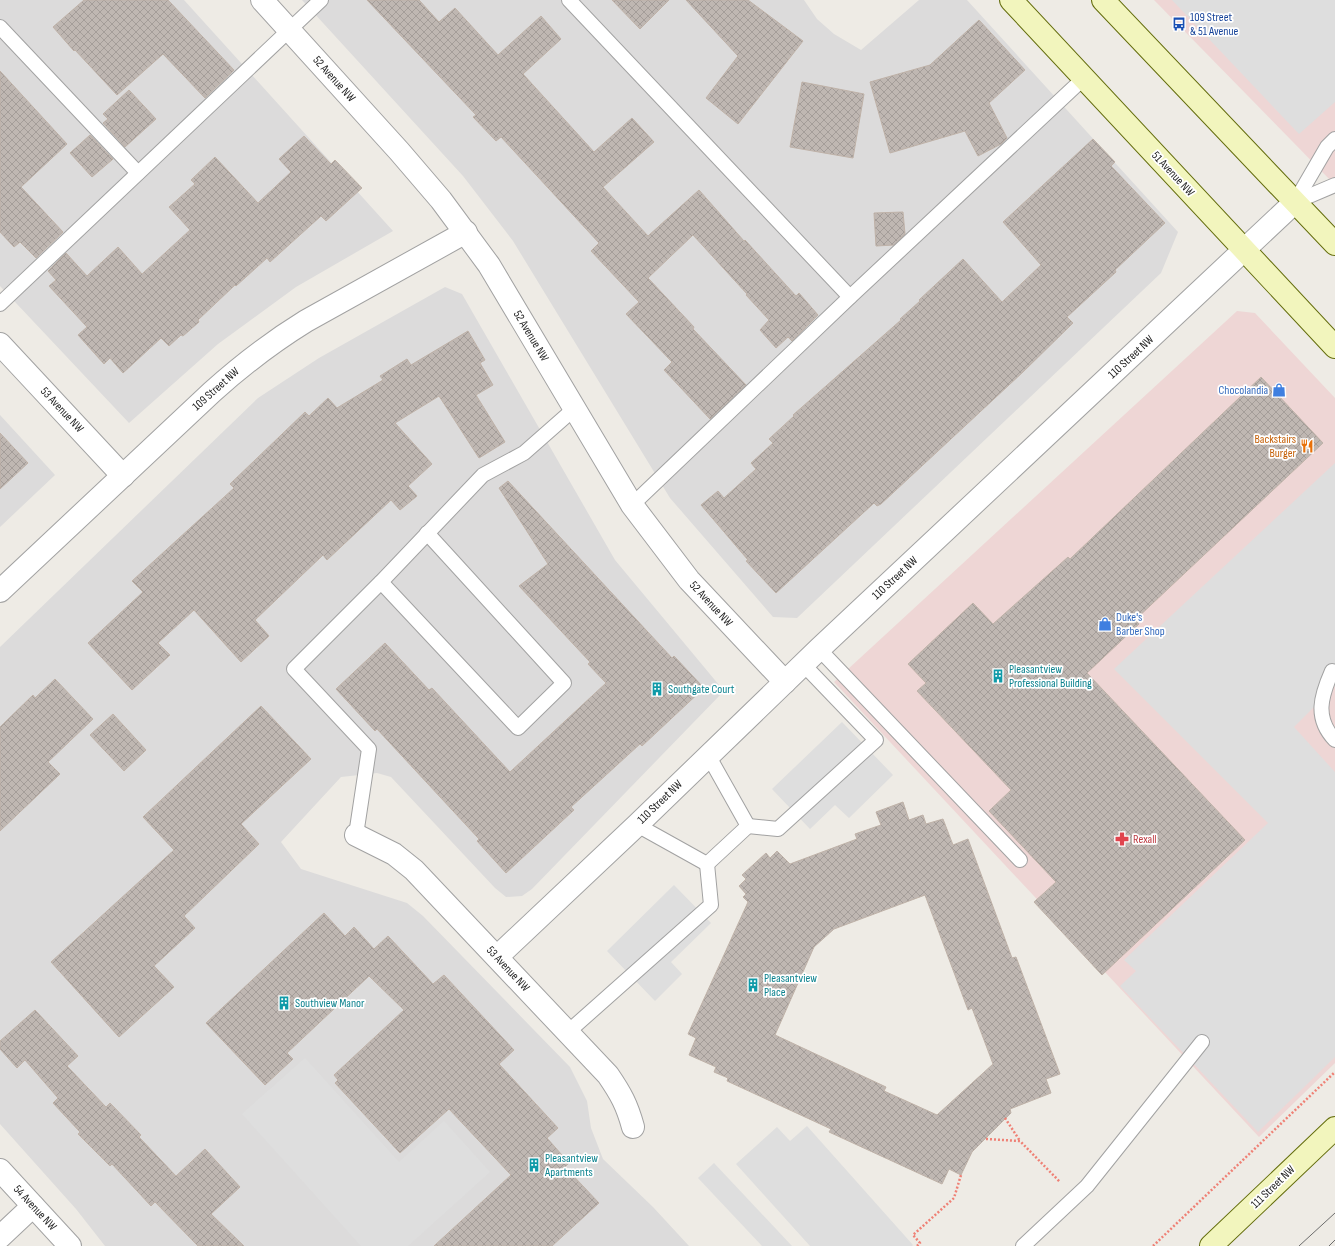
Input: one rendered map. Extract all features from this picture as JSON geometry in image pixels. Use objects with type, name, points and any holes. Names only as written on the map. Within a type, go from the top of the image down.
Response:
[{"type":"main road","name":"51 Avenue NW","points":[[1011,0],[1335,347]]},
{"type":"main road","points":[[1104,0],[1335,244]]},
{"type":"main road","name":"111 Street NW","points":[[1211,1246],[1335,1128]]},
{"type":"street","name":"52 Avenue NW","points":[[262,0],[399,151],[466,232],[489,265],[632,505],[689,580],[785,682]]},
{"type":"street","name":"110 Street NW","points":[[497,956],[637,825],[819,649],[1295,202]]},
{"type":"street","name":"109 Street NW","points":[[0,590],[244,363],[282,336],[325,310],[466,232]]},
{"type":"street","name":"53 Avenue NW","points":[[0,344],[123,476]]},
{"type":"street","name":"53 Avenue NW","points":[[356,835],[394,854],[414,870],[497,956],[608,1075],[628,1107],[633,1127]]},
{"type":"street","name":"54 Avenue NW","points":[[0,1170],[70,1246]]},
{"type":"street","points":[[0,1237],[33,1206]]},
{"type":"lane","points":[[0,304],[321,0]]},
{"type":"lane","points":[[569,0],[850,297]]},
{"type":"lane","points":[[0,27],[138,173]]},
{"type":"lane","points":[[632,505],[850,297],[1084,78]]},
{"type":"lane","points":[[1295,202],[1327,147],[1335,139]]},
{"type":"lane","points":[[1295,202],[1335,185]]},
{"type":"lane","points":[[356,835],[369,749],[294,669],[381,582],[483,475],[524,453],[574,409]]},
{"type":"lane","points":[[381,582],[518,728],[564,683],[427,533]]},
{"type":"lane","points":[[819,649],[1020,860]]},
{"type":"lane","points":[[748,826],[778,830],[876,740],[804,664]]},
{"type":"lane","points":[[1332,671],[1324,689],[1322,714],[1328,732],[1335,740]]},
{"type":"lane","points":[[708,755],[748,826]]},
{"type":"lane","points":[[637,825],[707,864]]},
{"type":"lane","points":[[707,864],[748,826]]},
{"type":"lane","points":[[568,1032],[711,904],[707,864]]},
{"type":"lane","points":[[1023,1246],[1075,1198],[1100,1171],[1202,1042]]},
{"type":"path","points":[[1153,1246],[1335,1072]]},
{"type":"path","points":[[1005,1118],[1020,1141],[1075,1198]]},
{"type":"path","points":[[986,1139],[1020,1141]]},
{"type":"path","points":[[917,1246],[920,1243],[913,1235],[954,1198],[961,1175]]},
{"type":"shaded area","points":[[0,0],[184,0],[393,231],[296,287],[218,344],[129,423],[0,286]]},
{"type":"shaded area","points":[[302,0],[804,0],[817,19],[834,34],[861,50],[919,0],[967,0],[1178,232],[1161,273],[797,618],[773,617],[670,498],[513,241],[463,176]]},
{"type":"shaded area","points":[[1154,0],[1335,0],[1335,185]]},
{"type":"shaded area","points":[[1172,0],[1335,0],[1335,102],[1299,134]]},
{"type":"shaded area","points":[[445,287],[462,294],[615,560],[724,691],[532,889],[522,896],[506,897],[495,888],[391,777],[377,773],[341,777],[281,842],[301,869],[407,903],[423,916],[570,1067],[587,1101],[591,1128],[603,1159],[653,1207],[689,1246],[105,1246],[76,1209],[0,1124],[0,647],[258,398],[319,358]]},
{"type":"shaded area","points":[[1237,311],[1255,313],[1335,398],[1335,1063],[1259,1137],[834,682]]},
{"type":"shaded area","points":[[0,415],[55,475],[0,527]]},
{"type":"shaded area","points":[[1335,463],[1335,686],[1294,727],[1335,772],[1335,1057],[1258,1132],[1120,986],[1136,971],[1124,960],[1268,823],[1114,669]]},
{"type":"shaded area","points":[[842,722],[893,775],[849,818],[835,805],[810,829],[772,789]]},
{"type":"shaded area","points":[[674,885],[711,923],[671,962],[682,974],[655,1001],[607,951]]},
{"type":"shaded area","points":[[305,1058],[399,1162],[444,1121],[490,1172],[408,1246],[361,1246],[242,1114]]},
{"type":"shaded area","points":[[807,1126],[913,1245],[912,1246],[810,1246],[736,1164],[777,1127],[790,1141]]},
{"type":"shaded area","points":[[714,1163],[792,1246],[762,1246],[698,1178]]},
{"type":"building","points":[[84,0],[168,0],[234,70],[205,98],[163,54],[117,95],[53,27]]},
{"type":"building","points":[[367,0],[419,0],[439,22],[455,8],[498,55],[541,16],[561,39],[523,74],[594,152],[632,118],[654,142],[603,187],[648,236],[699,190],[744,241],[745,240],[796,296],[799,293],[818,315],[792,341],[788,337],[776,348],[760,330],[769,320],[693,235],[648,278],[694,327],[693,329],[746,385],[710,419],[664,370],[672,362],[626,314],[639,302],[591,251],[599,243],[501,137],[496,141],[473,117],[476,115]]},
{"type":"building","points":[[612,0],[669,0],[640,29]]},
{"type":"building","points":[[686,0],[748,0],[803,41],[738,124],[706,98],[738,56]]},
{"type":"building","points":[[979,20],[1025,70],[989,103],[1007,138],[1001,144],[978,156],[965,131],[890,153],[870,82],[930,65]]},
{"type":"building","points":[[0,71],[67,144],[21,187],[63,232],[36,258],[20,242],[14,247],[0,232]]},
{"type":"building","points":[[802,82],[864,94],[853,158],[790,147]]},
{"type":"building","points":[[129,90],[156,119],[125,147],[103,123],[108,119],[103,114]]},
{"type":"building","points":[[90,135],[113,159],[92,177],[70,153]]},
{"type":"building","points":[[304,136],[331,164],[335,160],[362,188],[326,221],[321,216],[270,262],[267,258],[236,286],[235,285],[198,320],[199,322],[169,346],[161,338],[123,373],[110,358],[104,364],[78,335],[87,327],[49,286],[56,280],[48,271],[66,253],[87,276],[118,247],[142,274],[190,230],[169,207],[195,184],[191,180],[215,157],[258,203],[291,172],[279,159]]},
{"type":"building","points":[[1093,139],[1115,162],[1111,166],[1165,223],[1115,270],[1116,272],[1067,317],[1073,323],[1023,372],[881,504],[877,506],[874,503],[776,593],[746,561],[748,560],[701,505],[718,491],[724,498],[756,469],[751,463],[773,443],[769,439],[794,416],[793,415],[901,320],[900,319],[920,301],[919,300],[963,259],[1002,302],[1041,265],[1003,222]]},
{"type":"building","points":[[903,212],[905,234],[894,245],[876,246],[874,213]]},
{"type":"building","points":[[468,331],[485,360],[480,363],[493,385],[476,395],[505,442],[479,458],[439,396],[395,423],[432,464],[408,486],[417,496],[400,510],[391,500],[327,560],[323,555],[255,620],[269,636],[241,662],[194,610],[158,643],[170,655],[132,690],[88,643],[143,592],[132,581],[234,488],[230,484],[305,412],[309,416],[328,398],[337,408],[383,380],[380,376],[407,359],[411,365]]},
{"type":"building","name":"Pleasantview Professional Building","points":[[1261,377],[1323,443],[1135,620],[1139,624],[1087,673],[1245,840],[1102,975],[1034,902],[1056,882],[989,811],[1011,790],[917,691],[926,683],[908,664],[973,603],[993,624],[1068,557],[1070,559]]},
{"type":"building","points":[[0,433],[28,463],[0,489]]},
{"type":"building","name":"Southgate Court","points":[[508,481],[672,658],[674,656],[704,688],[642,746],[640,744],[571,807],[574,810],[506,873],[477,841],[479,839],[377,729],[375,731],[336,689],[385,643],[429,690],[432,688],[510,772],[606,683],[588,664],[590,662],[519,586],[548,564],[499,488]]},
{"type":"building","points":[[55,679],[93,719],[48,762],[60,774],[0,831],[0,727],[33,695],[35,698]]},
{"type":"building","points":[[261,706],[311,759],[241,824],[259,844],[184,916],[195,928],[154,966],[174,987],[119,1037],[51,962],[174,850],[143,817]]},
{"type":"building","points":[[113,714],[146,750],[124,771],[90,735]]},
{"type":"building","name":"Pleasantview Place","points":[[903,802],[909,820],[923,815],[926,824],[943,819],[953,845],[968,839],[1012,958],[1016,957],[1060,1074],[1046,1079],[1051,1093],[1010,1109],[1011,1113],[972,1152],[961,1175],[949,1169],[942,1184],[829,1132],[831,1129],[727,1081],[728,1078],[714,1072],[716,1067],[689,1055],[696,1038],[688,1034],[748,902],[743,897],[746,894],[739,886],[746,879],[742,875],[766,853],[770,858],[777,851],[790,864],[857,839],[855,834],[881,825],[876,812]],"holes":[[[925,895],[968,1010],[972,1008],[993,1064],[937,1115],[884,1091],[886,1087],[775,1035],[814,947],[834,929]]]},
{"type":"building","points":[[324,913],[345,936],[354,927],[374,949],[388,936],[433,984],[444,975],[514,1050],[499,1064],[558,1128],[547,1138],[569,1163],[565,1167],[599,1203],[552,1246],[434,1246],[511,1175],[449,1109],[400,1153],[335,1083],[338,1080],[334,1075],[404,1010],[369,976],[287,1053],[293,1059],[265,1085],[206,1023]]},
{"type":"building","points":[[35,1010],[78,1056],[67,1066],[106,1107],[110,1103],[141,1135],[139,1137],[176,1176],[205,1149],[240,1187],[211,1214],[244,1246],[198,1246],[155,1202],[151,1206],[112,1164],[110,1166],[78,1134],[80,1132],[53,1103],[58,1098],[25,1060],[17,1068],[0,1049],[0,1041]]},
{"type":"tram line","points":[[1299,1246],[1335,1213]]},
{"type":"tram line","points":[[1329,1246],[1335,1240]]},
{"type":"place","name":"109 Street & 51 Avenue","points":[[1179,24]]},
{"type":"place","name":"Chocolandia","points":[[1279,390]]},
{"type":"place","name":"Backstairs Burger","points":[[1307,446]]},
{"type":"place","name":"Duke's Barber Shop","points":[[1105,624]]},
{"type":"place","name":"Pleasantview Professional Building","points":[[998,676]]},
{"type":"place","name":"Southgate Court","points":[[657,689]]},
{"type":"place","name":"Rexall","points":[[1122,839]]},
{"type":"place","name":"Pleasantview Place","points":[[753,985]]},
{"type":"place","name":"Southview Manor","points":[[284,1003]]},
{"type":"place","name":"Pleasantview Apartments","points":[[534,1165]]}]
